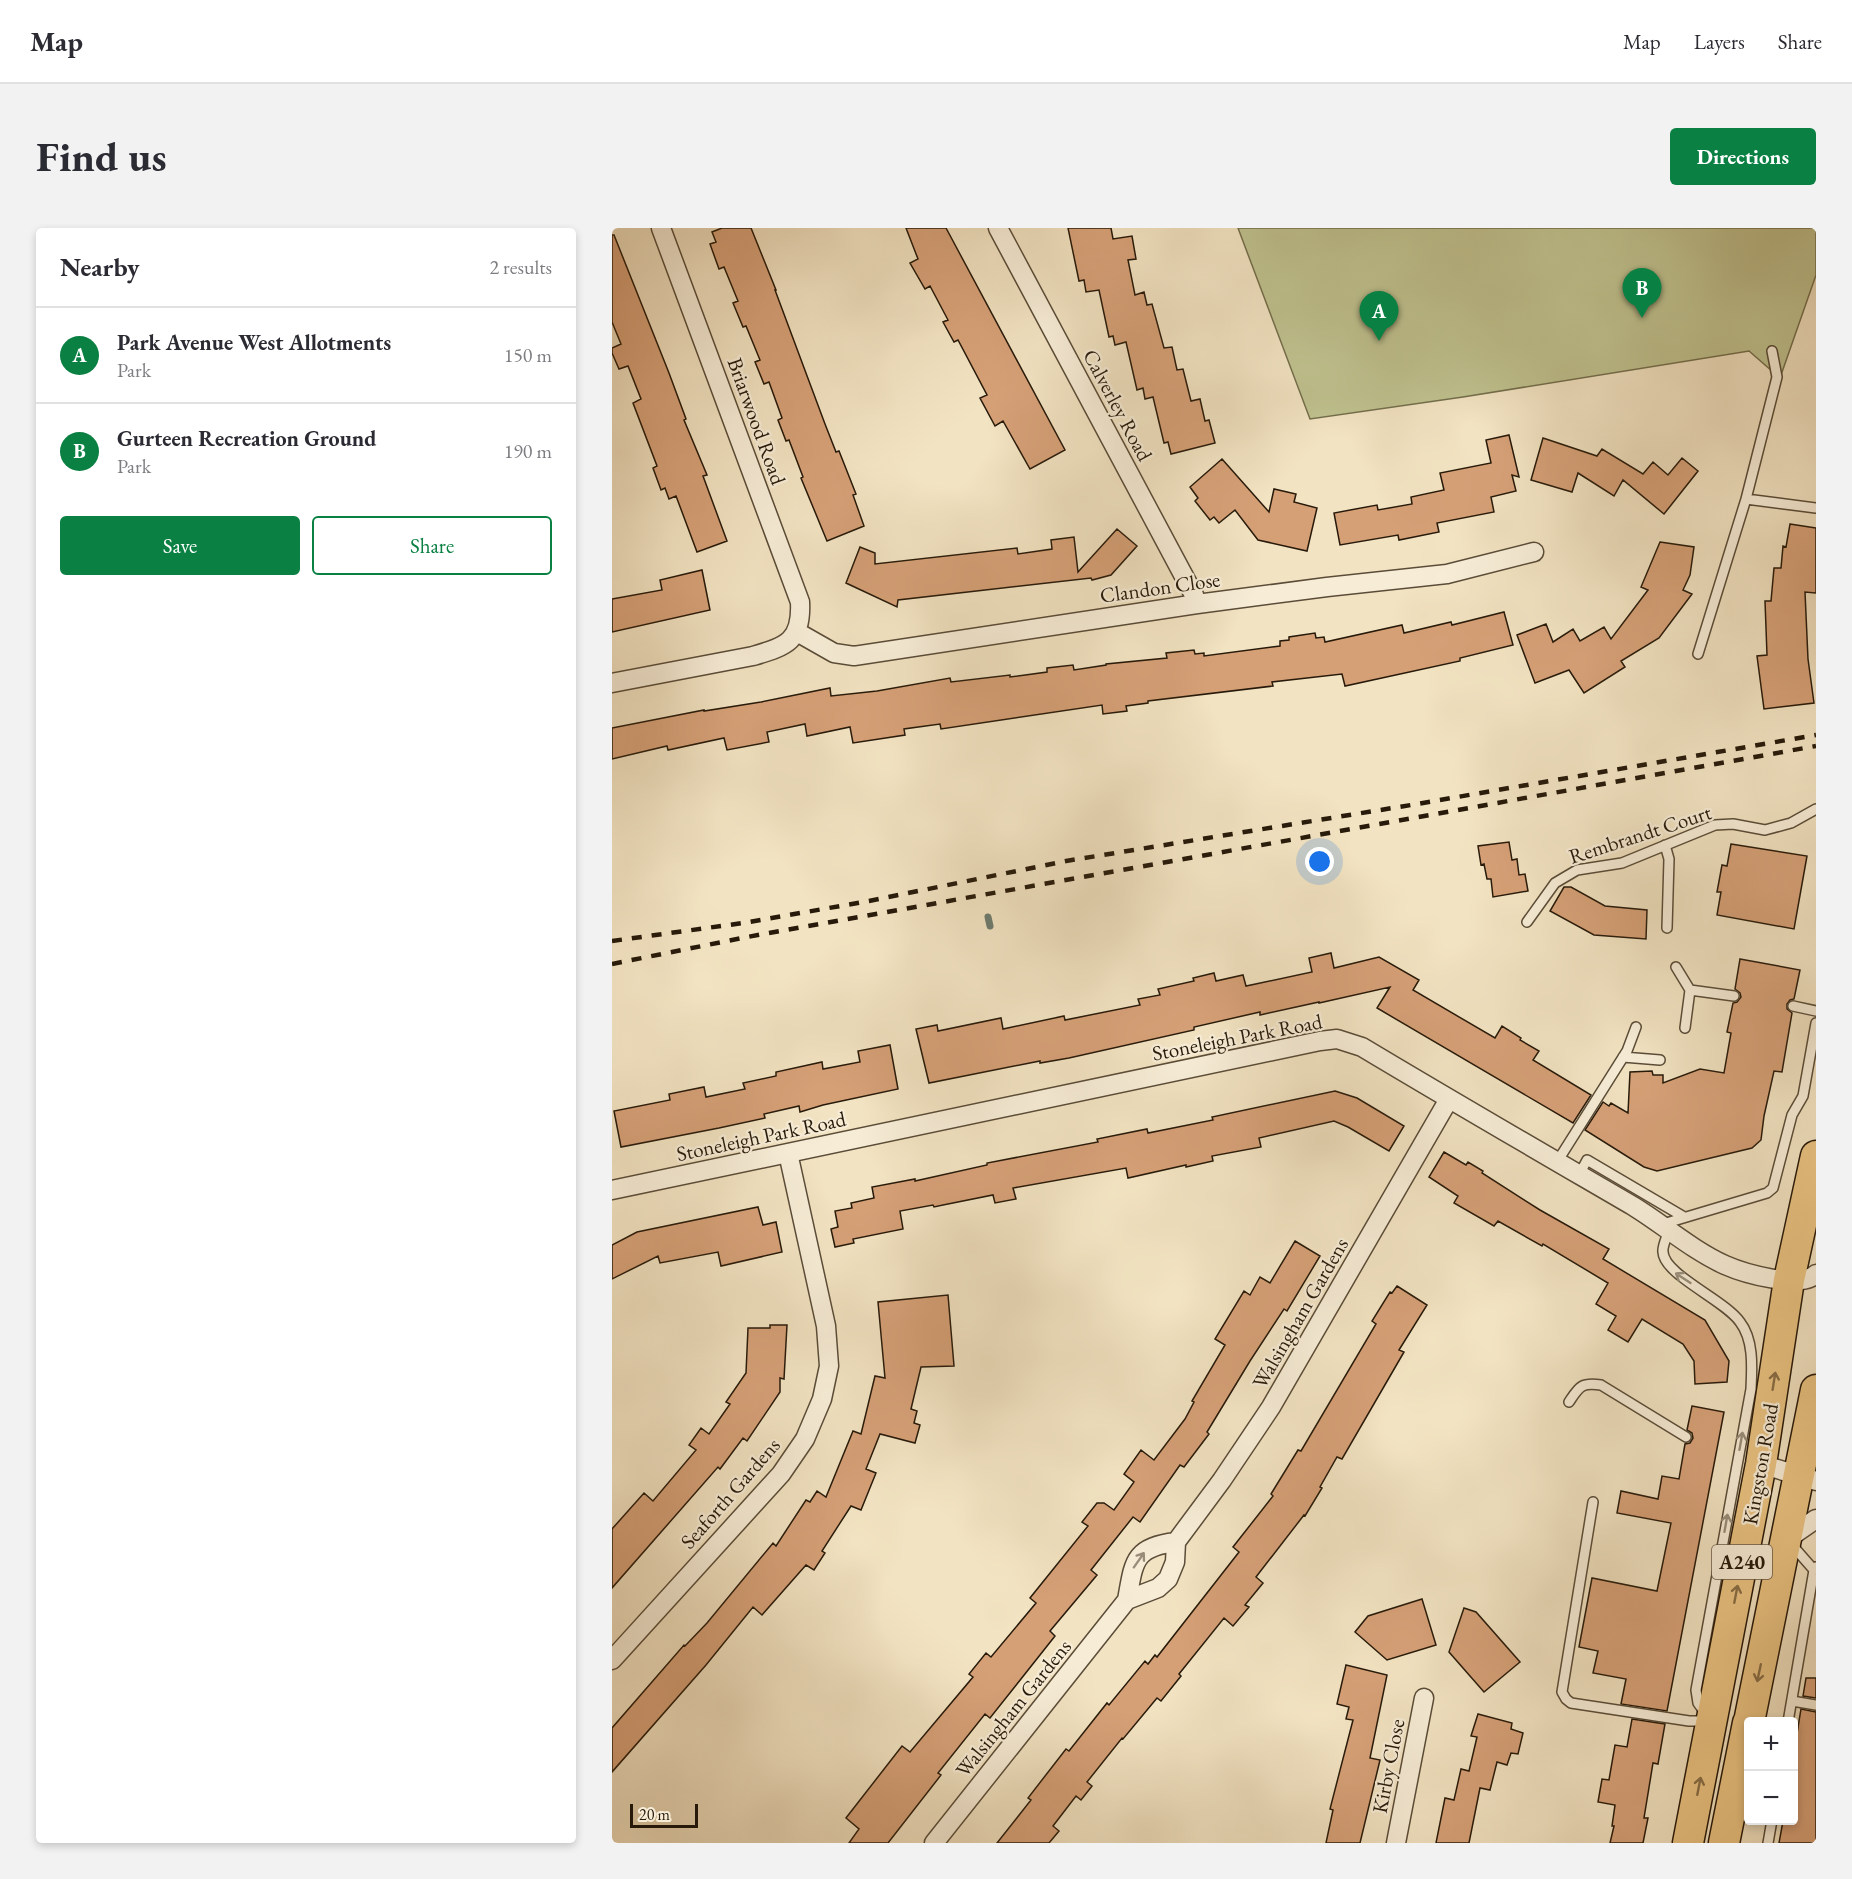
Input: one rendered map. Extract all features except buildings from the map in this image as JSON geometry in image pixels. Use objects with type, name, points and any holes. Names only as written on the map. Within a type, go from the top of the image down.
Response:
[{"type":"highway","name":"Kingston Road","points":[[1688,1843],[1761,1464],[1803,1277],[1816,1156]]},
{"type":"highway","name":"Kingston Road","points":[[1750,1717],[1786,1539],[1808,1478],[1816,1390]]},
{"type":"highway","name":"Kingston Road","points":[[1724,1843],[1744,1746]]},
{"type":"street","name":"Briarwood Road","points":[[661,228],[800,602],[801,619],[797,632]]},
{"type":"street","name":"Calverley Road","points":[[998,228],[1197,604]]},
{"type":"street","name":"Clandon Close","points":[[797,632],[834,653],[854,656],[1197,604],[1447,574],[1534,552]]},
{"type":"street","points":[[612,683],[775,650],[797,632]]},
{"type":"street","name":"Stoneleigh Park Road","points":[[612,1190],[1320,1041],[1337,1040],[1362,1047],[1579,1174],[1665,1227],[1708,1257],[1728,1266],[1765,1277],[1803,1277]]},
{"type":"street","name":"Walsingham Gardens","points":[[1127,1600],[1158,1588],[1168,1579],[1176,1562],[1176,1542],[1222,1480],[1271,1407],[1449,1099]]},
{"type":"street","name":"Seaforth Gardens","points":[[612,1660],[781,1474],[805,1439],[822,1399],[829,1366],[826,1326],[788,1152]]},
{"type":"street","points":[[1761,1464],[1808,1478]]},
{"type":"street","points":[[1786,1539],[1816,1519]]},
{"type":"street","name":"Walsingham Gardens","points":[[934,1843],[1127,1600],[1132,1571],[1139,1557],[1154,1545],[1176,1542]]},
{"type":"street","name":"Kirby Close","points":[[1396,1843],[1424,1698]]},
{"type":"lane","points":[[1698,654],[1746,499],[1777,377],[1772,351]]},
{"type":"lane","points":[[1746,499],[1816,508]]},
{"type":"lane","name":"Rembrandt Court","points":[[1527,922],[1555,883],[1577,870],[1622,863],[1715,825],[1733,824],[1765,830],[1791,823],[1816,809]]},
{"type":"lane","points":[[1665,845],[1669,859],[1667,928]]},
{"type":"lane","points":[[1676,967],[1690,990],[1685,1028]]},
{"type":"lane","points":[[1690,990],[1734,996]]},
{"type":"lane","points":[[1793,1006],[1816,1011]]},
{"type":"lane","points":[[1711,1721],[1698,1703],[1696,1690],[1751,1389],[1752,1363],[1750,1346],[1741,1323],[1719,1301],[1674,1272],[1665,1263],[1662,1251],[1665,1227],[1684,1217],[1767,1193],[1773,1188],[1792,1115],[1803,1096],[1816,1023]]},
{"type":"lane","points":[[1557,1162],[1623,1057],[1636,1027]]},
{"type":"lane","points":[[1623,1057],[1660,1060]]},
{"type":"lane","points":[[1579,1174],[1587,1160],[1684,1217]]},
{"type":"lane","points":[[1569,1402],[1580,1387],[1590,1383],[1600,1385],[1686,1437]]},
{"type":"lane","points":[[1593,1502],[1562,1692],[1571,1702],[1689,1721],[1711,1721]]},
{"type":"lane","points":[[1786,1539],[1815,1569],[1789,1717]]},
{"type":"lane","points":[[1792,1701],[1816,1705]]},
{"type":"lane","points":[[1768,1843],[1771,1825]]},
{"type":"green space","points":[[1238,228],[1816,228],[1816,275],[1780,378],[1749,351],[1310,419]]},
{"type":"waterway","points":[[988,917],[990,926]]},
{"type":"railway","points":[[612,941],[743,923],[869,901],[1066,861],[1411,805],[1816,735]]},
{"type":"railway","points":[[612,964],[747,937],[1816,746]]},
{"type":"place","name":"Gurteen Recreation Ground","points":[[1642,318]]},
{"type":"place","name":"Park Avenue West Allotments","points":[[1379,341]]}]
